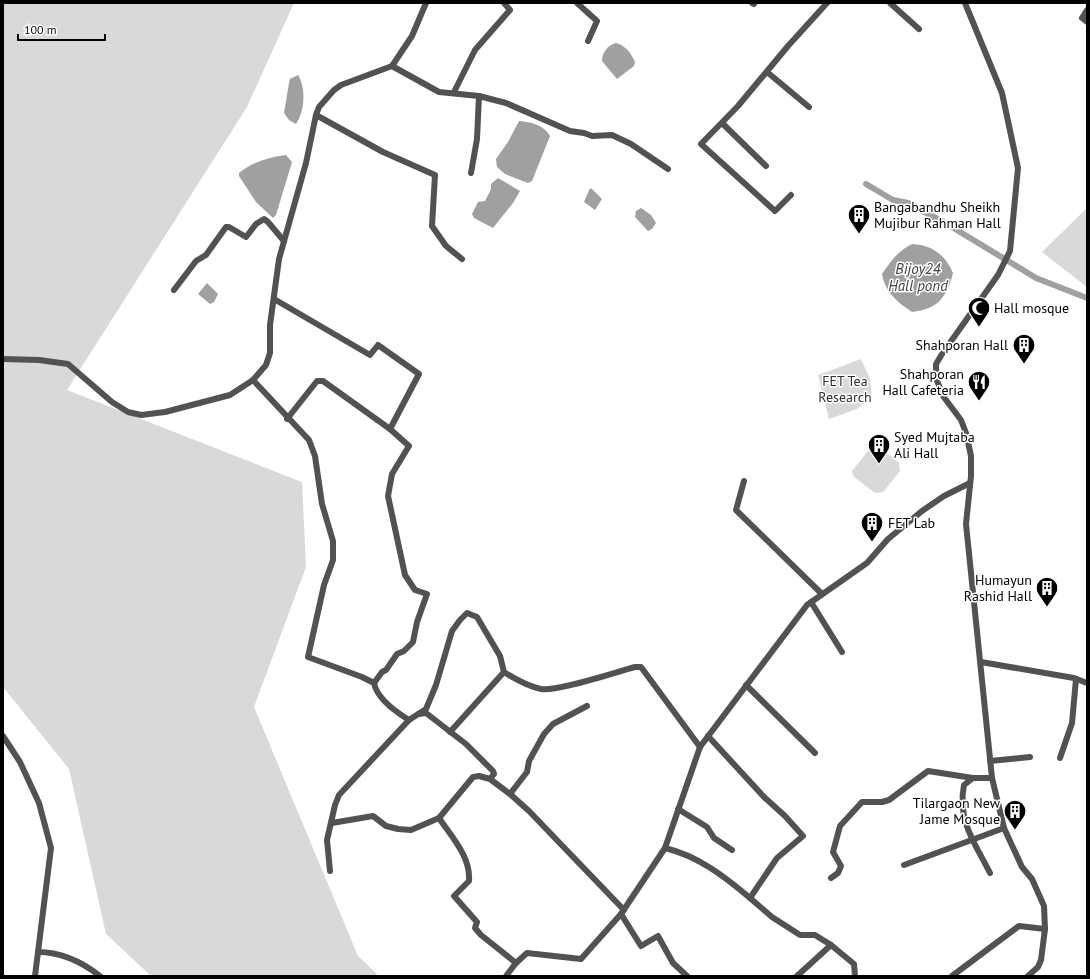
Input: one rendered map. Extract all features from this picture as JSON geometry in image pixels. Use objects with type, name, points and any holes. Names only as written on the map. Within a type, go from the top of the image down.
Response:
[{"type":"street","points":[[3,359],[39,360],[68,364],[112,402],[128,412],[141,415],[165,412],[230,395],[253,380],[266,365],[270,353],[270,325],[279,259],[306,163],[319,107],[334,90],[341,85],[392,66],[412,36],[426,3]]},
{"type":"street","points":[[454,92],[475,50],[510,10],[504,3]]},
{"type":"street","points":[[577,3],[598,21],[588,41]]},
{"type":"street","points":[[791,194],[775,211],[701,144],[722,123],[827,3]]},
{"type":"street","points":[[890,3],[919,28]]},
{"type":"street","points":[[965,3],[1002,93],[1018,168],[1015,215],[1010,250],[1006,261],[998,275],[942,354],[935,369],[936,378],[940,389],[961,420],[966,433],[971,456],[966,524],[992,778],[1004,828],[1022,867],[1032,879],[1044,906],[1045,929],[1040,964],[1028,976]]},
{"type":"street","points":[[1087,10],[1082,18],[1087,22]]},
{"type":"street","points":[[392,66],[439,92],[454,92],[480,96],[506,103],[570,131],[592,136],[612,135],[632,144],[668,169]]},
{"type":"street","points":[[766,72],[809,107]]},
{"type":"street","points":[[471,173],[477,139],[480,96]]},
{"type":"street","points":[[316,115],[383,152],[435,175],[432,226],[446,246],[462,259]]},
{"type":"street","points":[[722,123],[766,166]]},
{"type":"street","points":[[174,290],[196,261],[206,255],[226,226],[230,226],[246,237],[256,224],[264,219],[284,241]]},
{"type":"street","points":[[274,300],[370,354],[378,345],[419,374],[390,430]]},
{"type":"street","points":[[253,380],[309,440],[315,456],[322,504],[333,541],[333,560],[324,585],[308,657],[374,683]]},
{"type":"street","points":[[288,419],[317,381],[323,381],[390,430],[409,446],[392,474],[388,496],[390,511],[396,528],[398,545],[405,575],[415,590],[427,594],[417,622],[413,642],[404,651],[396,654],[386,670],[382,672],[374,683],[375,689],[393,710],[409,720]]},
{"type":"street","points":[[744,481],[736,510],[822,594]]},
{"type":"street","points":[[506,976],[516,963],[528,953],[581,959],[622,912],[664,848],[700,747],[807,605],[867,563],[888,539],[922,511],[944,496],[970,483]]},
{"type":"street","points":[[811,602],[842,652]]},
{"type":"street","points":[[330,871],[327,840],[335,804],[340,795],[409,720],[426,709],[432,696],[452,631],[467,613],[477,617],[500,656],[504,672],[536,687],[549,689],[635,667],[641,667],[700,747]]},
{"type":"street","points":[[980,662],[1087,682]]},
{"type":"street","points":[[450,732],[504,672]]},
{"type":"street","points":[[1060,758],[1072,723],[1076,679]]},
{"type":"street","points":[[746,685],[815,753]]},
{"type":"street","points":[[510,794],[527,772],[531,755],[544,734],[553,724],[587,706]]},
{"type":"street","points":[[417,714],[426,713],[466,744],[493,771],[494,774],[490,779]]},
{"type":"street","points":[[3,736],[20,762],[39,803],[51,848],[35,976]]},
{"type":"street","points":[[708,736],[764,797],[785,816],[803,836],[777,858],[750,898]]},
{"type":"street","points":[[990,761],[1030,757]]},
{"type":"street","points":[[831,878],[838,873],[841,866],[833,852],[840,826],[862,802],[882,802],[889,800],[928,771],[973,778],[992,778]]},
{"type":"street","points":[[332,823],[373,816],[386,826],[411,830],[439,818],[473,777],[479,776],[490,779],[529,811],[622,912],[641,946],[658,936],[673,963],[687,976]]},
{"type":"street","points":[[973,778],[964,785],[962,794],[964,822],[972,841],[990,873]]},
{"type":"street","points":[[678,809],[707,827],[714,838],[732,850]]},
{"type":"street","points":[[439,818],[466,861],[470,872],[469,880],[454,896],[477,922],[474,928],[516,963]]},
{"type":"street","points":[[904,865],[1004,828]]},
{"type":"street","points":[[664,848],[680,852],[717,871],[772,917],[800,935],[815,935],[830,945],[854,964],[855,976]]},
{"type":"street","points":[[952,976],[1019,926],[1045,929]]},
{"type":"street","points":[[797,976],[830,945]]},
{"type":"street","points":[[38,952],[48,952],[74,959],[100,976]]},
{"type":"green space","points":[[3,3],[294,3],[247,107],[67,390],[302,482],[306,567],[254,707],[358,956],[379,976],[151,976],[106,934],[69,769],[3,687]]},
{"type":"green space","points":[[1087,208],[1087,287],[1042,252]]},
{"type":"green space","name":"FET Tea Research","points":[[861,359],[870,379],[872,398],[857,409],[829,419],[818,375]]},
{"type":"green space","points":[[881,449],[899,463],[900,471],[883,492],[875,493],[853,476],[852,471],[868,451]]},
{"type":"water","points":[[616,43],[628,50],[635,62],[634,66],[617,79],[602,61],[606,49],[610,45]]},
{"type":"water","points":[[298,75],[302,86],[303,106],[296,124],[289,120],[284,113],[290,79]]},
{"type":"water","points":[[519,121],[537,125],[544,129],[550,136],[532,181],[528,183],[505,174],[497,167],[496,159],[508,142]]},
{"type":"water","points":[[286,155],[292,162],[276,215],[273,218],[256,202],[239,176],[239,173],[261,161]]},
{"type":"water","points":[[498,178],[520,191],[513,203],[493,228],[474,218],[472,214],[478,202],[485,201],[491,189],[491,184]]},
{"type":"water","points":[[591,188],[602,199],[595,210],[584,202]]},
{"type":"water","points":[[641,208],[651,215],[656,223],[652,229],[648,231],[635,217],[636,211]]},
{"type":"water","name":"Bijoy24 Hall pond","points":[[912,244],[926,246],[937,252],[946,261],[953,273],[948,289],[935,305],[912,312],[892,296],[886,286],[882,274],[899,253]]},
{"type":"water","points":[[207,283],[218,294],[214,302],[210,304],[198,294]]},
{"type":"waterway","points":[[866,184],[893,200],[908,203],[947,224],[1036,278],[1087,298]]},
{"type":"place","name":"Bangabandhu Sheikh Mujibur Rahman Hall","points":[[859,234]]},
{"type":"place","name":"Hall mosque","points":[[979,328]]},
{"type":"place","name":"Shahporan Hall","points":[[1024,364]]},
{"type":"place","name":"Shahporan Hall Cafeteria","points":[[979,402]]},
{"type":"place","name":"Syed Mujtaba Ali Hall","points":[[879,464]]},
{"type":"place","name":"FET Lab","points":[[872,542]]},
{"type":"place","name":"Humayun Rashid Hall","points":[[1047,608]]},
{"type":"place","name":"Tilargaon New Jame Mosque","points":[[1015,830]]}]
